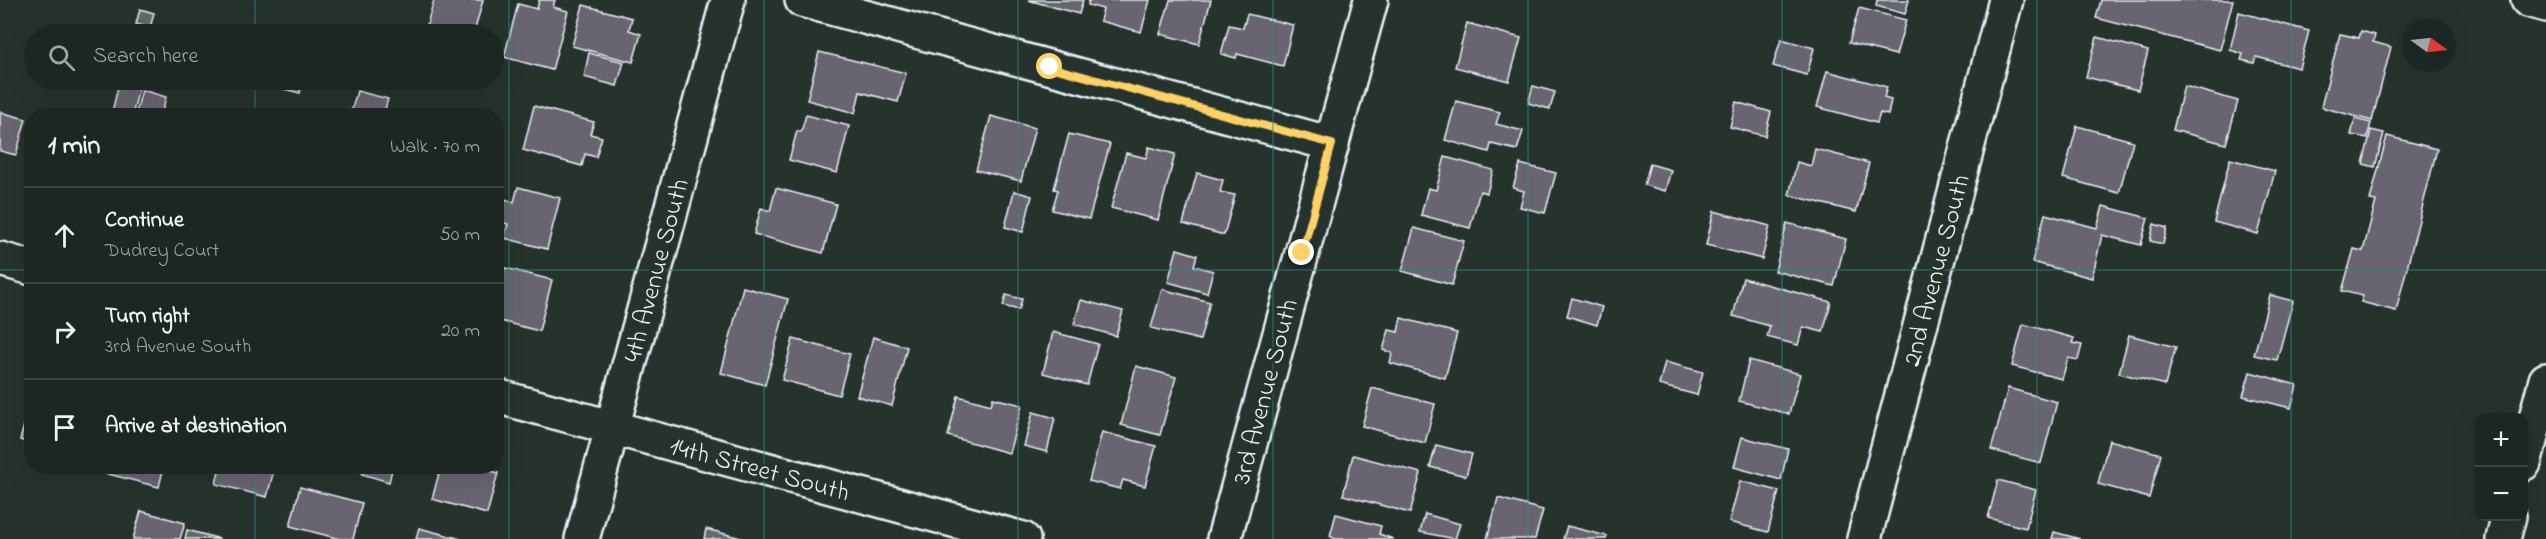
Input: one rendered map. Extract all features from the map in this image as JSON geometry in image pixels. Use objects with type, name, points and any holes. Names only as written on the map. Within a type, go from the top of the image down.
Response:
[{"type":"street","name":"4th Avenue South","points":[[582,539],[728,0]]},
{"type":"street","points":[[802,0],[1332,144]]},
{"type":"street","name":"3rd Avenue South","points":[[1224,539],[1371,0]]},
{"type":"street","name":"2nd Avenue South","points":[[1864,539],[2006,0]]},
{"type":"street","points":[[2528,0],[2546,5]]},
{"type":"street","points":[[0,259],[24,266]]},
{"type":"street","points":[[2528,445],[2546,380]]},
{"type":"street","name":"14th Street South","points":[[504,398],[1023,539]]},
{"type":"street","points":[[2503,539],[2508,521]]},
{"type":"building","points":[[434,0],[483,0],[476,24],[427,24]]},
{"type":"building","points":[[539,0],[555,0],[553,7],[568,11],[552,70],[504,57],[518,4],[537,9]]},
{"type":"building","points":[[1028,0],[1083,0],[1079,14]]},
{"type":"building","points":[[1089,0],[1150,0],[1141,32],[1100,21],[1103,9],[1088,5]]},
{"type":"building","points":[[1170,0],[1211,0],[1199,44],[1160,34]]},
{"type":"building","points":[[1877,0],[1909,0],[1905,14],[1876,6]]},
{"type":"building","points":[[2101,0],[2233,0],[2220,50],[2096,18]]},
{"type":"building","points":[[583,5],[632,18],[629,30],[641,34],[633,62],[572,46]]},
{"type":"building","points":[[1859,8],[1906,20],[1896,55],[1849,43]]},
{"type":"building","points":[[140,9],[154,13],[151,24],[136,24]]},
{"type":"building","points":[[2239,12],[2309,31],[2299,68],[2256,57],[2254,63],[2241,60],[2243,54],[2230,50]]},
{"type":"building","points":[[1247,14],[1293,25],[1283,66],[1237,54],[1236,58],[1221,54],[1229,25],[1243,28]]},
{"type":"building","points":[[1467,23],[1521,38],[1509,81],[1455,67]]},
{"type":"building","points":[[2361,31],[2375,35],[2373,42],[2391,47],[2372,121],[2321,107],[2340,34],[2359,38]]},
{"type":"building","points":[[2097,37],[2148,51],[2138,90],[2086,77]]},
{"type":"building","points":[[1781,39],[1814,48],[1807,75],[1773,66]]},
{"type":"building","points":[[819,52],[906,73],[898,102],[860,92],[855,113],[807,100]]},
{"type":"building","points":[[589,53],[624,62],[617,86],[584,77]]},
{"type":"building","points":[[1827,71],[1887,87],[1884,98],[1891,100],[1888,115],[1880,113],[1877,123],[1817,107]]},
{"type":"building","points":[[1533,86],[1555,92],[1550,109],[1528,103]]},
{"type":"building","points":[[2184,86],[2238,101],[2226,144],[2173,130]]},
{"type":"building","points":[[117,90],[138,90],[134,108],[113,108]]},
{"type":"building","points":[[142,90],[166,97],[163,108],[137,108]]},
{"type":"building","points":[[357,91],[388,99],[385,108],[352,108]]},
{"type":"building","points":[[1456,101],[1500,112],[1496,124],[1523,131],[1517,150],[1491,144],[1489,152],[1445,140]]},
{"type":"building","points":[[1736,102],[1771,112],[1765,136],[1730,127]]},
{"type":"building","points":[[534,106],[594,122],[590,134],[602,137],[596,157],[585,154],[582,166],[523,150]]},
{"type":"building","points":[[0,112],[24,118],[16,155],[0,151]]},
{"type":"building","points":[[806,115],[849,126],[837,173],[789,160],[797,131],[801,132]]},
{"type":"building","points":[[991,116],[1035,128],[1021,181],[976,170]]},
{"type":"building","points":[[2355,119],[2371,123],[2367,138],[2351,135]]},
{"type":"building","points":[[2077,126],[2133,141],[2119,193],[2063,178]]},
{"type":"building","points":[[2371,130],[2384,133],[2375,167],[2363,164]]},
{"type":"building","points":[[1069,134],[1110,144],[1089,219],[1052,210],[1058,190],[1054,189]]},
{"type":"building","points":[[2387,136],[2437,149],[2396,311],[2361,302],[2363,296],[2342,291],[2354,249],[2363,251],[2376,201],[2370,200]]},
{"type":"building","points":[[1149,147],[1175,154],[1158,220],[1111,208],[1126,153],[1146,158]]},
{"type":"building","points":[[1815,149],[1869,163],[1856,212],[1789,195],[1797,162],[1811,166]]},
{"type":"building","points":[[1445,157],[1493,170],[1487,193],[1480,191],[1470,228],[1421,215],[1428,188],[1436,190]]},
{"type":"building","points":[[2230,159],[2275,171],[2258,234],[2214,222]]},
{"type":"building","points":[[1520,164],[1556,173],[1545,213],[1520,207],[1524,191],[1513,188]]},
{"type":"building","points":[[1650,164],[1671,170],[1665,191],[1644,185]]},
{"type":"building","points":[[1197,173],[1223,180],[1220,192],[1235,195],[1224,235],[1183,224]]},
{"type":"building","points":[[518,187],[560,198],[547,249],[504,238],[508,224],[504,223],[504,199],[514,202]]},
{"type":"building","points":[[776,188],[836,204],[823,253],[754,234],[761,208],[770,211]]},
{"type":"building","points":[[1014,191],[1032,196],[1023,232],[1005,227]]},
{"type":"building","points":[[2103,206],[2148,218],[2141,245],[2102,235],[2092,278],[2032,262],[2045,214],[2097,228]]},
{"type":"building","points":[[1714,211],[1770,226],[1762,259],[1706,245]]},
{"type":"building","points":[[1787,223],[1846,239],[1834,286],[1775,271]]},
{"type":"building","points":[[2154,224],[2167,228],[2163,244],[2150,241]]},
{"type":"building","points":[[1414,228],[1464,241],[1452,285],[1402,271]]},
{"type":"building","points":[[1177,249],[1197,255],[1194,266],[1213,271],[1207,293],[1168,282]]},
{"type":"building","points":[[505,268],[552,280],[539,331],[504,322]]},
{"type":"building","points":[[1743,278],[1831,302],[1823,332],[1803,327],[1798,345],[1767,337],[1770,326],[1733,316]]},
{"type":"building","points":[[743,287],[788,299],[765,385],[721,373]]},
{"type":"building","points":[[1162,289],[1210,302],[1200,340],[1151,328]]},
{"type":"building","points":[[1006,295],[1022,299],[1019,310],[1003,306]]},
{"type":"building","points":[[2270,295],[2293,301],[2277,360],[2254,355]]},
{"type":"building","points":[[1572,298],[1602,307],[1597,325],[1567,316]]},
{"type":"building","points":[[1081,300],[1123,311],[1116,336],[1074,324]]},
{"type":"building","points":[[1401,318],[1457,333],[1445,378],[1390,363],[1392,353],[1383,350],[1389,330],[1398,332]]},
{"type":"building","points":[[2023,324],[2074,338],[2072,343],[2082,345],[2078,360],[2068,358],[2062,379],[2012,366]]},
{"type":"building","points":[[1053,332],[1098,344],[1087,385],[1043,373]]},
{"type":"building","points":[[2129,335],[2176,347],[2165,385],[2119,373]]},
{"type":"building","points":[[873,337],[907,347],[892,406],[857,396]]},
{"type":"building","points":[[793,339],[850,354],[839,395],[782,380]]},
{"type":"building","points":[[1749,360],[1800,374],[1789,414],[1739,401]]},
{"type":"building","points":[[1665,362],[1703,372],[1697,395],[1659,385]]},
{"type":"building","points":[[1136,366],[1176,377],[1160,435],[1121,425]]},
{"type":"building","points":[[2250,372],[2297,385],[2291,408],[2243,396]]},
{"type":"building","points":[[1372,388],[1435,404],[1425,443],[1362,426]]},
{"type":"building","points":[[2008,388],[2057,402],[2041,463],[1991,450]]},
{"type":"building","points":[[958,396],[991,405],[993,398],[1022,405],[1009,453],[948,436]]},
{"type":"building","points":[[1033,412],[1055,418],[1047,452],[1024,446]]},
{"type":"building","points":[[24,426],[24,441],[20,440]]},
{"type":"building","points":[[1102,432],[1156,446],[1145,486],[1123,480],[1120,489],[1089,481]]},
{"type":"building","points":[[1742,437],[1788,449],[1781,480],[1734,467]]},
{"type":"building","points":[[2109,440],[2161,454],[2149,498],[2098,484]]},
{"type":"building","points":[[1436,445],[1472,454],[1466,476],[1430,467]]},
{"type":"building","points":[[1353,455],[1421,473],[1410,513],[1343,495]]},
{"type":"building","points":[[108,474],[162,474],[159,487]]},
{"type":"building","points":[[218,474],[273,474],[267,497],[216,484]]},
{"type":"building","points":[[362,474],[391,474],[389,482]]},
{"type":"building","points":[[439,474],[498,474],[487,514],[432,499]]},
{"type":"building","points":[[1998,480],[2036,490],[2026,528],[1988,518]]},
{"type":"building","points":[[1740,481],[1779,491],[1768,532],[1729,522]]},
{"type":"building","points":[[300,487],[362,503],[353,539],[340,539],[290,526]]},
{"type":"building","points":[[1498,498],[1543,510],[1535,539],[1487,539]]},
{"type":"building","points":[[141,511],[185,523],[180,539],[133,539]]},
{"type":"building","points":[[1336,514],[1381,526],[1379,534],[1393,539],[1335,539],[1330,536]]},
{"type":"building","points":[[1425,514],[1460,524],[1455,539],[1420,532]]},
{"type":"building","points":[[1567,526],[1607,536],[1606,539],[1563,539]]},
{"type":"building","points":[[419,528],[461,539],[416,539]]},
{"type":"building","points":[[706,529],[745,539],[704,539]]},
{"type":"building","points":[[187,530],[220,539],[185,539]]},
{"type":"building","points":[[2054,532],[2080,539],[2052,539]]},
{"type":"route","points":[[1050,67],[1332,144],[1302,253]]}]
